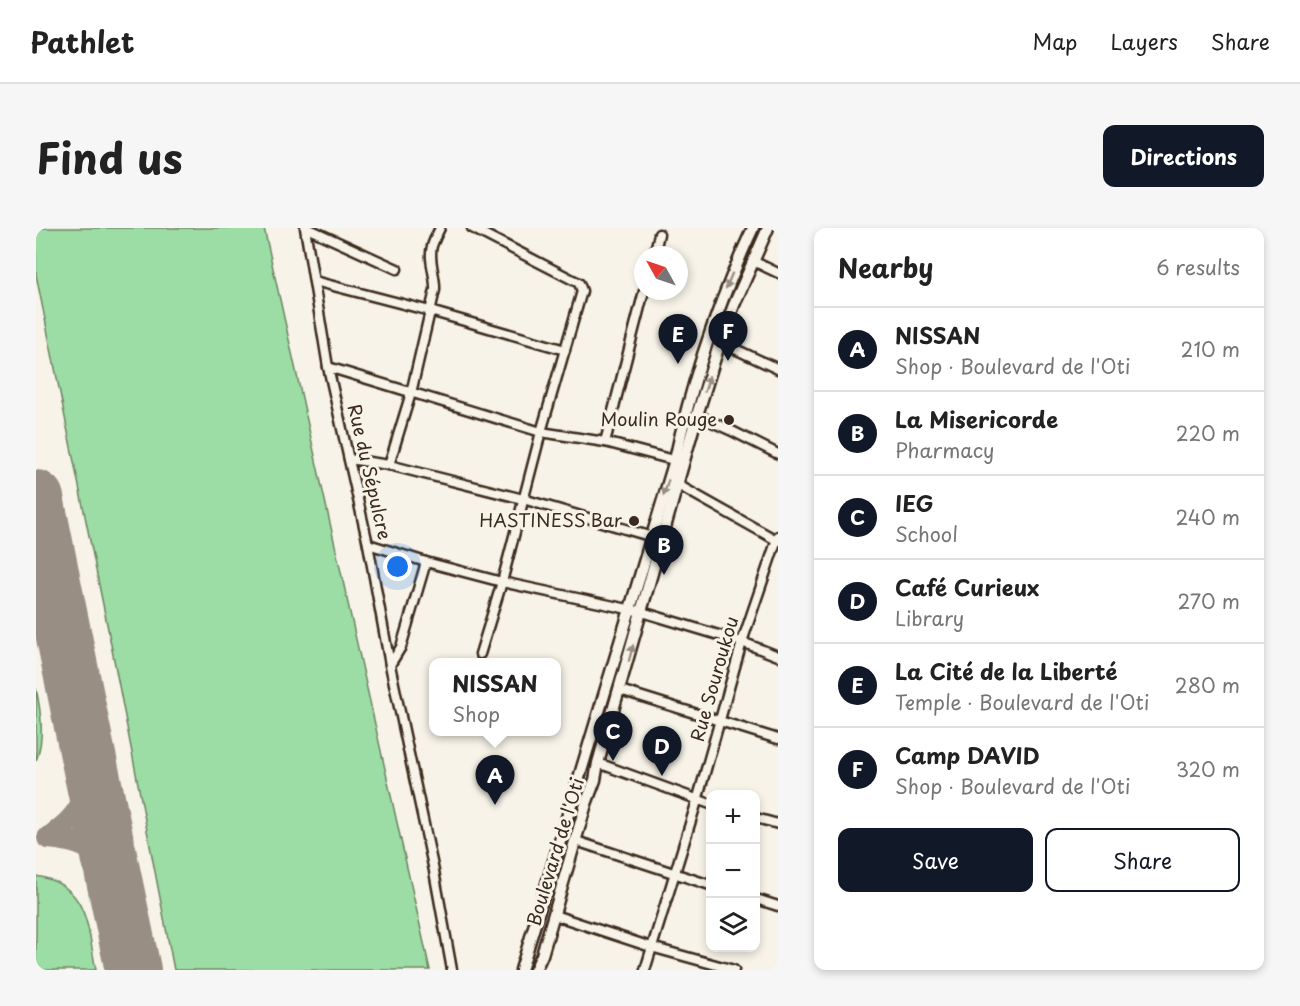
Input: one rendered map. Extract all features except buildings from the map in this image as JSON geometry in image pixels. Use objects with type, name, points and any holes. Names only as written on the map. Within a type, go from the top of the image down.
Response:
[{"type":"main road","name":"Boulevard de l'Oti","points":[[521,970],[629,609],[678,485],[685,411],[722,301],[753,228]]},
{"type":"main road","name":"Boulevard de l'Oti","points":[[536,970],[595,780],[642,612],[657,538],[680,461],[698,415],[720,342],[768,228]]},
{"type":"main road","points":[[722,301],[734,305]]},
{"type":"street","points":[[306,228],[397,269]]},
{"type":"street","name":"Rue du Sépulcre","points":[[306,228],[328,367],[368,543],[390,665],[434,872],[452,970]]},
{"type":"street","points":[[389,465],[411,393],[435,290],[431,260],[432,247],[440,228]]},
{"type":"street","points":[[472,228],[579,283],[582,291],[480,654]]},
{"type":"street","points":[[656,246],[659,234]]},
{"type":"street","points":[[753,261],[778,273]]},
{"type":"street","points":[[314,281],[430,311],[565,350]]},
{"type":"street","points":[[605,442],[642,300]]},
{"type":"street","points":[[720,342],[778,369]]},
{"type":"street","points":[[328,367],[541,432],[605,442],[680,461]]},
{"type":"street","points":[[698,415],[778,454]]},
{"type":"street","points":[[349,459],[389,465],[523,499],[657,538]]},
{"type":"street","points":[[678,485],[777,539]]},
{"type":"street","name":"Rue Souroukou","points":[[645,970],[697,801],[742,642],[777,539]]},
{"type":"street","points":[[368,543],[426,562],[502,582],[642,612],[742,642],[778,656]]},
{"type":"street","points":[[390,665],[402,646],[426,562]]},
{"type":"street","points":[[620,690],[778,739]]},
{"type":"street","points":[[598,763],[706,803]]},
{"type":"street","points":[[760,819],[778,824]]},
{"type":"street","points":[[576,841],[706,883]]},
{"type":"street","points":[[760,900],[778,906]]},
{"type":"street","points":[[554,915],[651,947],[734,970]]},
{"type":"green space","points":[[36,228],[264,228],[430,970],[174,970],[36,275]]},
{"type":"green space","points":[[36,688],[41,716],[41,734],[36,761]]},
{"type":"green space","points":[[36,876],[66,888],[76,898],[87,924],[96,970],[36,970]]},
{"type":"taxiway","points":[[86,746],[88,775],[84,799],[71,819],[48,838],[77,843],[96,854],[109,872],[119,899]]},
{"type":"runway","points":[[36,498],[133,970]]},
{"type":"place","name":"Camp DAVID","points":[[728,361]]},
{"type":"place","name":"La Cité de la Liberté","points":[[678,364]]},
{"type":"place","name":"Moulin Rouge","points":[[729,420]]},
{"type":"place","name":"HASTINESS Bar","points":[[634,521]]},
{"type":"place","name":"La Misericorde","points":[[664,575]]},
{"type":"place","name":"IEG","points":[[613,761]]},
{"type":"place","name":"Café Curieux","points":[[662,776]]},
{"type":"place","name":"NISSAN","points":[[495,805]]}]
